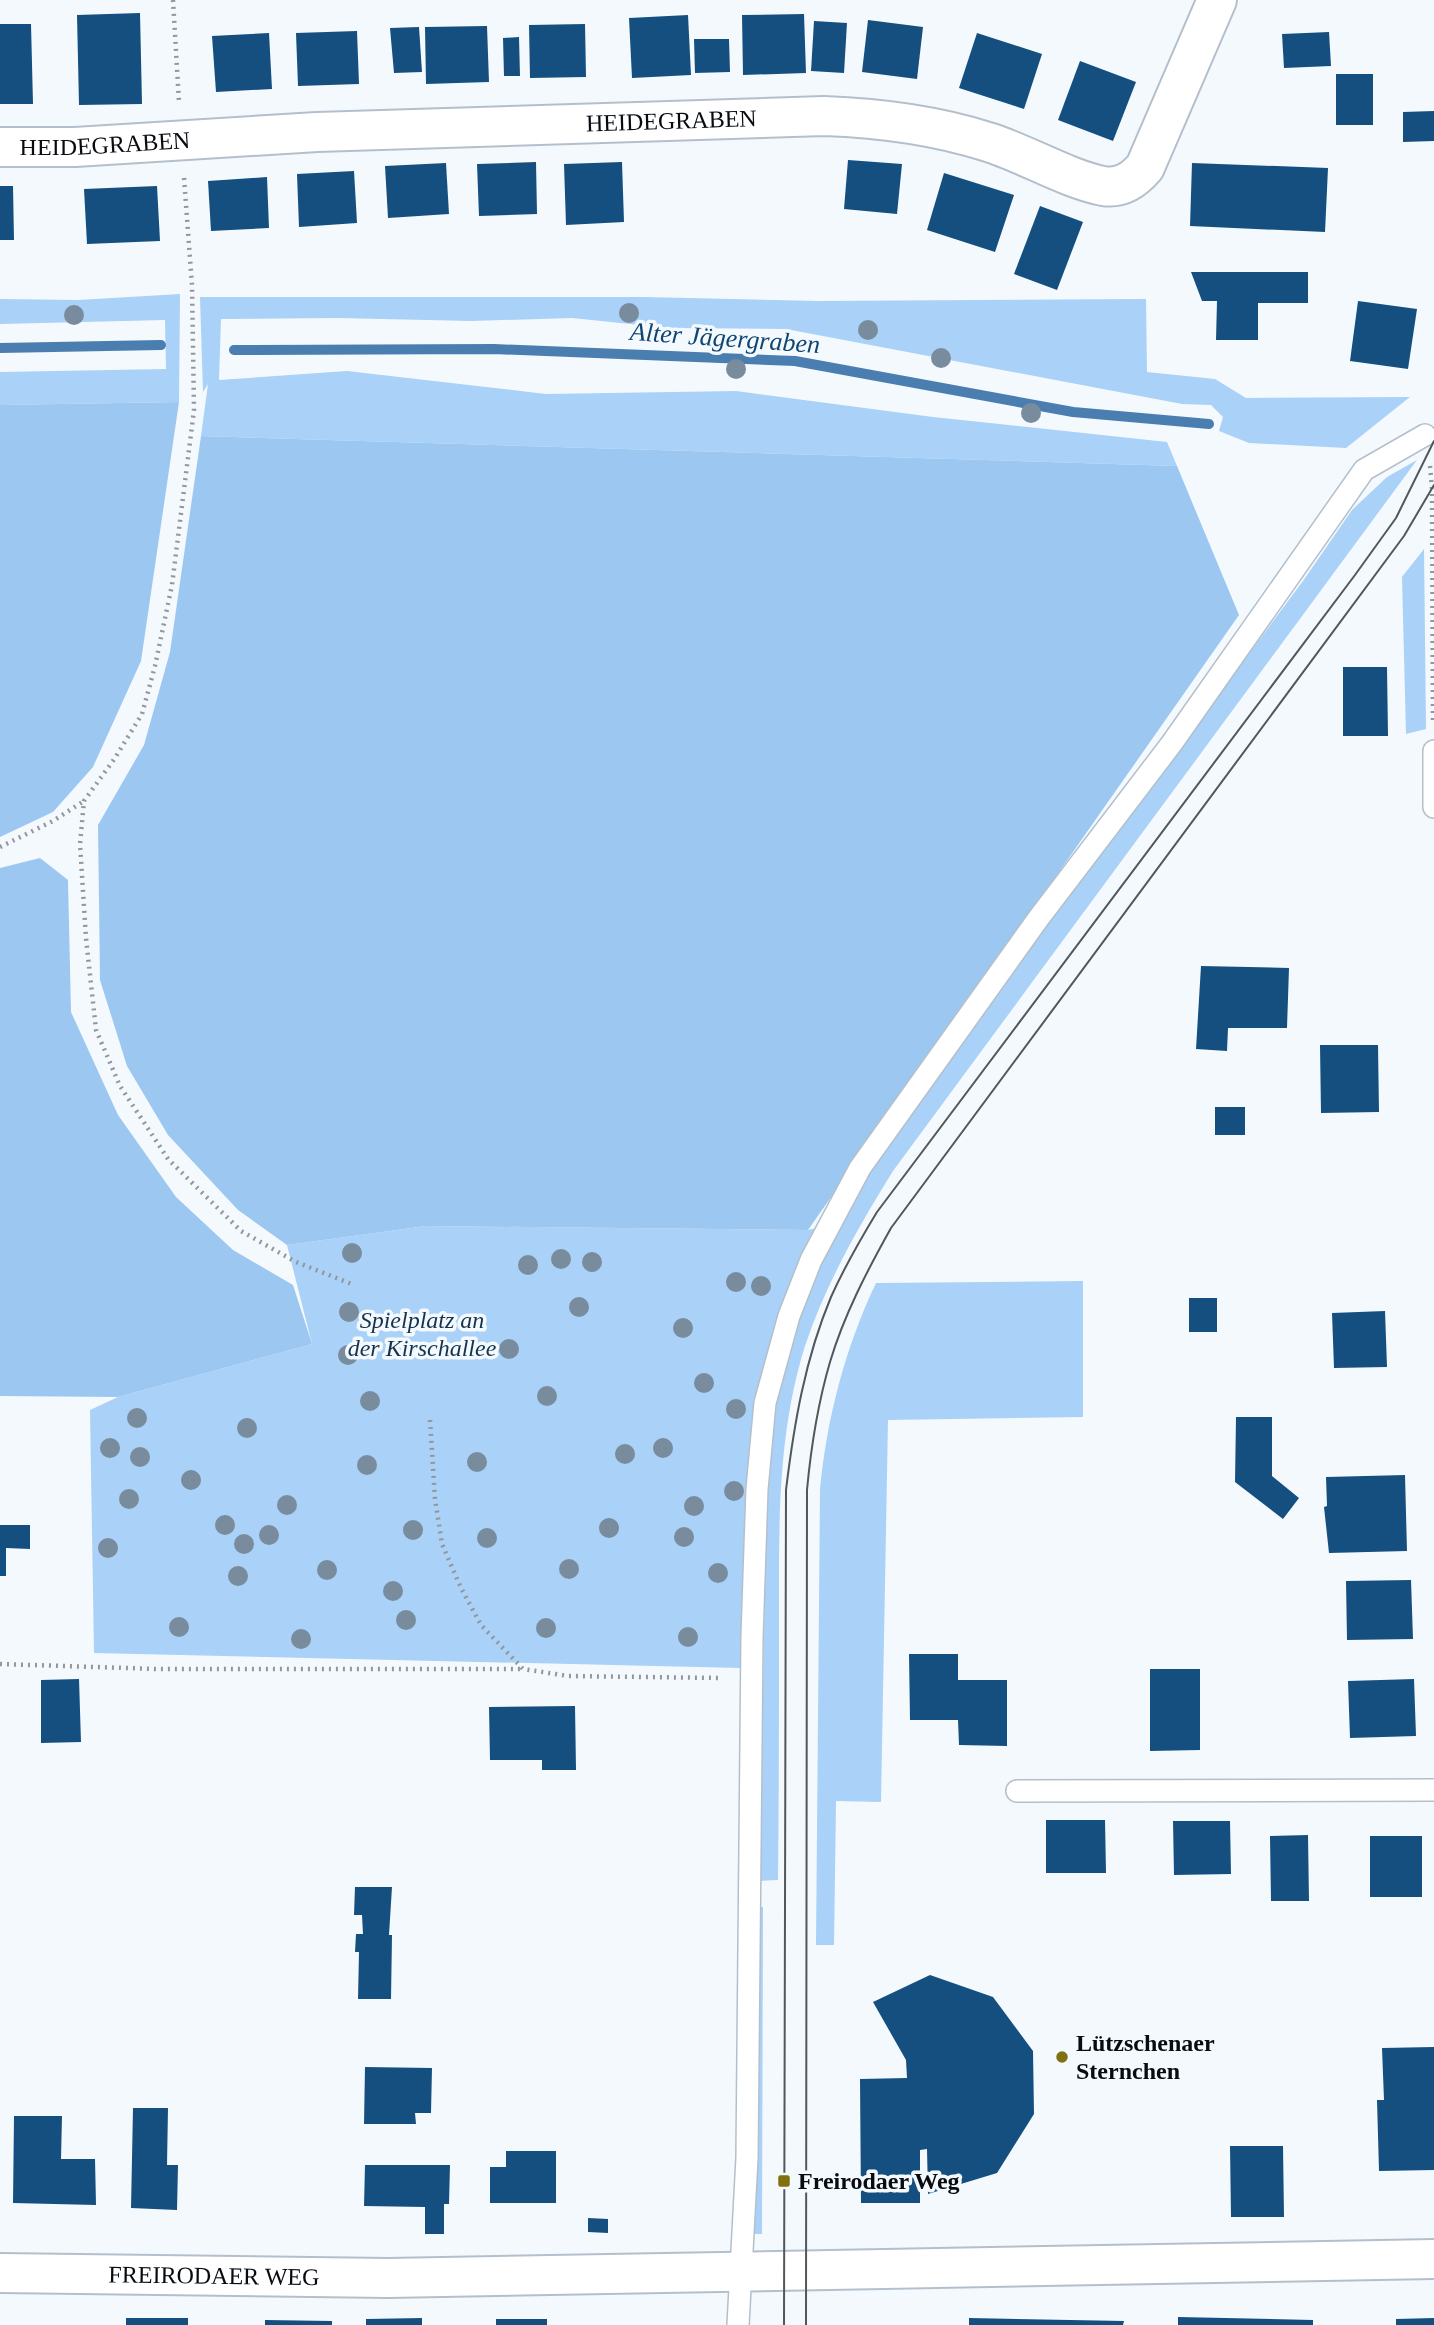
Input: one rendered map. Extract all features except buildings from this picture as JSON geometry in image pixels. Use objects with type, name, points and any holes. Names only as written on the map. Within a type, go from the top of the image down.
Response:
[{"type":"street","name":"HEIDEGRABEN","points":[[0,148],[75,148],[182,139],[629,121],[861,117],[928,126],[988,142],[1105,186],[1121,185],[1135,180],[1144,167],[1217,0]]},
{"type":"street","name":"FREIRODAER WEG","points":[[0,2273],[388,2278],[1434,2259]]},
{"type":"lane","points":[[738,2325],[747,2158],[752,1679],[757,1489],[765,1403],[789,1317],[811,1260],[860,1168],[1038,919],[1172,743],[1364,470],[1425,435]]},
{"type":"lane","points":[[1434,751],[1434,807]]},
{"type":"lane","points":[[1017,1791],[1434,1790]]},
{"type":"path","points":[[0,847],[53,821],[84,801],[115,758],[142,714],[172,584],[194,410],[192,285],[173,0]]},
{"type":"path","points":[[1425,435],[1432,489],[1434,751]]},
{"type":"path","points":[[84,801],[80,844],[96,1030],[120,1086],[168,1159],[241,1231],[296,1262],[354,1285]]},
{"type":"path","points":[[430,1419],[435,1499],[442,1544],[481,1625],[523,1669]]},
{"type":"path","points":[[0,1664],[158,1669],[523,1669],[568,1676],[752,1679]]},
{"type":"green space","points":[[180,294],[179,402],[0,405],[0,372],[166,369],[165,320],[0,324],[0,299],[78,300]]},
{"type":"green space","points":[[200,297],[645,297],[819,301],[1146,299],[1147,372],[1215,379],[1246,398],[1410,397],[1346,448],[1249,443],[1219,431],[1223,417],[1211,405],[1182,404],[786,329],[669,328],[572,318],[471,321],[221,319],[219,380],[347,371],[546,394],[736,391],[933,417],[1167,442],[1177,466],[201,436],[208,384],[203,392]]},
{"type":"green space","points":[[1417,460],[893,1171],[833,1277],[805,1346],[784,1447],[779,1550],[778,1880],[759,1881],[767,1489],[774,1404],[783,1362],[816,1263],[866,1170],[1044,922],[1178,749],[1303,581],[1352,510],[1387,477]]},
{"type":"green space","points":[[1424,549],[1426,729],[1406,734],[1402,577]]},
{"type":"green space","name":"Spielplatz an der Kirschallee","points":[[426,1226],[817,1228],[749,1488],[740,1668],[94,1653],[90,1410],[118,1397],[312,1344],[287,1245]]},
{"type":"green space","points":[[1083,1281],[1083,1417],[888,1420],[881,1802],[836,1801],[834,1945],[816,1945],[820,1489],[827,1436],[839,1384],[865,1308],[876,1283]]},
{"type":"green space","points":[[758,1907],[763,1907],[762,2234],[754,2234]]},
{"type":"shaded area","points":[[179,402],[141,661],[93,767],[53,812],[0,837],[0,405]]},
{"type":"shaded area","points":[[201,436],[1177,466],[1239,615],[808,1230],[426,1226],[287,1245],[238,1210],[168,1135],[127,1066],[100,980],[98,825],[144,745],[170,652]]},
{"type":"shaded area","points":[[40,858],[68,880],[71,1012],[118,1115],[176,1197],[233,1250],[293,1285],[312,1344],[118,1397],[0,1396],[0,868]]},
{"type":"waterway","name":"Alter Jägergraben","points":[[0,348],[161,345]]},
{"type":"waterway","name":"Alter Jägergraben","points":[[234,350],[494,349],[795,361],[1073,412],[1209,424]]},
{"type":"tram line","points":[[784,2325],[786,1490],[802,1392],[822,1320],[841,1275],[877,1212],[1355,575],[1396,518],[1434,441]]},
{"type":"tram line","points":[[806,2325],[807,1490],[819,1409],[842,1327],[891,1228],[1404,536],[1434,485]]},
{"type":"place","name":"Lützschenaer Sternchen","points":[[1062,2057]]},
{"type":"place","name":"Freirodaer Weg","points":[[784,2181]]}]
